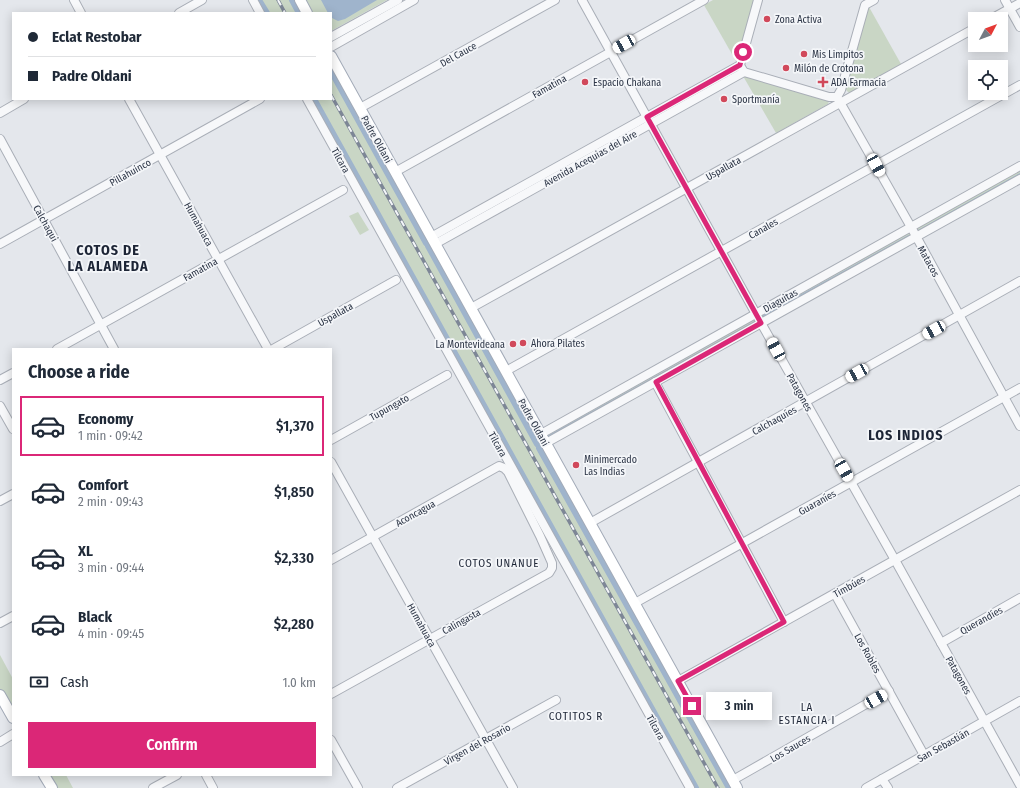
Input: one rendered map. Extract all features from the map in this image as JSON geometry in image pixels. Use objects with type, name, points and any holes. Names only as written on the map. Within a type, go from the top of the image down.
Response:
[{"type":"main road","points":[[300,0],[306,12]]},
{"type":"main road","name":"Padre Oldani","points":[[332,58],[735,784]]},
{"type":"main road","points":[[0,695],[12,716]]},
{"type":"main road","points":[[45,776],[52,788]]},
{"type":"street","points":[[74,0],[80,12]]},
{"type":"street","points":[[181,12],[202,0]]},
{"type":"street","points":[[253,0],[259,12]]},
{"type":"street","points":[[332,36],[398,0]]},
{"type":"street","points":[[332,46],[414,0]]},
{"type":"street","name":"Del Cauce","points":[[360,108],[555,0]]},
{"type":"street","name":"Patagones","points":[[582,0],[1020,785]]},
{"type":"street","name":"Famatina","points":[[396,172],[704,0]]},
{"type":"street","points":[[758,0],[742,68],[839,100],[864,2],[874,0]]},
{"type":"street","points":[[1005,0],[1020,27]]},
{"type":"street","points":[[1003,12],[1020,3]]},
{"type":"street","name":"Uspallata","points":[[471,308],[686,188],[839,100],[968,32]]},
{"type":"street","name":"Avenida Acequias del Aire","points":[[433,241],[742,68]]},
{"type":"street","name":"Canales","points":[[506,371],[1020,85]]},
{"type":"street","points":[[0,112],[22,100]]},
{"type":"street","name":"Humahuaca","points":[[130,100],[267,348]]},
{"type":"street","name":"Pillahuinco","points":[[0,244],[258,100]]},
{"type":"street","name":"Tilcara","points":[[309,100],[690,788]]},
{"type":"street","name":"Matacos","points":[[839,100],[911,227],[1020,426]]},
{"type":"street","name":"Calchaqui","points":[[0,139],[113,348]]},
{"type":"street","name":"Diaguitas","points":[[543,438],[756,314],[1020,166]]},
{"type":"street","name":"Diaguitas","points":[[543,438],[656,382],[1020,179]]},
{"type":"street","name":"Famatina","points":[[58,348],[343,190]]},
{"type":"street","name":"Uspallata","points":[[275,348],[396,280]]},
{"type":"street","name":"Calchaquíes","points":[[590,523],[1020,281]]},
{"type":"street","points":[[0,380],[12,374]]},
{"type":"street","name":"Tupungato","points":[[332,439],[447,375]]},
{"type":"street","points":[[656,382],[784,622]]},
{"type":"street","name":"Guaraníes","points":[[635,603],[1020,388]]},
{"type":"street","points":[[0,406],[12,427]]},
{"type":"street","name":"Humahuaca","points":[[332,464],[513,788]]},
{"type":"street","name":"Tilcara","points":[[499,466],[508,472],[540,536],[552,563],[550,573]]},
{"type":"street","name":"Aconcagua","points":[[332,559],[499,466]]},
{"type":"street","name":"Timbúes","points":[[678,681],[1020,490]]},
{"type":"street","points":[[0,501],[12,495]]},
{"type":"street","name":"Calingasta","points":[[332,693],[550,573]]},
{"type":"street","name":"Los Robles","points":[[835,594],[924,755]]},
{"type":"street","name":"Querandíes","points":[[941,642],[1020,598]]},
{"type":"street","points":[[0,623],[12,617]]},
{"type":"street","name":"Los Sauces","points":[[735,784],[889,691]]},
{"type":"street","name":"Virgen del Rosario","points":[[397,788],[556,700]]},
{"type":"street","name":"San Sebastián","points":[[866,788],[1020,701]]},
{"type":"street","points":[[0,742],[12,735]]},
{"type":"street","points":[[332,742],[358,788]]},
{"type":"street","points":[[153,788],[175,776]]},
{"type":"street","points":[[207,776],[213,788]]},
{"type":"street","points":[[882,778],[888,788]]},
{"type":"green space","points":[[253,0],[300,0],[306,12],[259,12]]},
{"type":"green space","points":[[303,0],[387,0],[332,30],[332,12],[309,12]]},
{"type":"green space","points":[[713,0],[755,0],[737,63],[704,5]]},
{"type":"green space","points":[[869,7],[901,64],[849,93],[845,89]]},
{"type":"green space","points":[[332,58],[737,788],[690,788],[308,100],[332,100]]},
{"type":"green space","points":[[743,76],[827,99],[829,101],[828,104],[776,133]]},
{"type":"green space","points":[[1020,171],[1020,178],[920,233],[916,231],[917,228]]},
{"type":"green space","points":[[358,212],[369,230],[360,235],[349,216]]},
{"type":"green space","points":[[908,233],[912,235],[763,319],[763,314]]},
{"type":"green space","points":[[753,319],[757,321],[549,439],[546,435]]},
{"type":"green space","points":[[0,655],[12,677],[12,716],[0,695]]},
{"type":"green space","points":[[45,776],[67,776],[73,788],[52,788]]},
{"type":"water","points":[[321,0],[377,0],[345,19],[338,21],[332,18],[332,12],[327,12]]},
{"type":"waterway","points":[[259,0],[266,12]]},
{"type":"waterway","points":[[292,0],[298,12]]},
{"type":"waterway","points":[[332,73],[426,243]]},
{"type":"waterway","points":[[315,100],[696,788]]},
{"type":"waterway","points":[[918,231],[1020,174]]},
{"type":"waterway","points":[[764,316],[909,236]]},
{"type":"waterway","points":[[428,246],[537,444]]},
{"type":"waterway","points":[[549,436],[755,322]]},
{"type":"waterway","points":[[539,448],[729,788]]},
{"type":"railway","points":[[278,0],[284,12]]},
{"type":"railway","points":[[332,97],[718,788]]},
{"type":"place","name":"Zona Activa","points":[[767,19]]},
{"type":"place","name":"Mis Limpitos","points":[[804,54]]},
{"type":"place","name":"Milón de Crotona","points":[[786,68]]},
{"type":"place","name":"Espacio Chakana","points":[[585,82]]},
{"type":"place","name":"ADA Farmacia","points":[[823,82]]},
{"type":"place","name":"Sportmanía","points":[[724,99]]},
{"type":"place","name":"Ahora Pilates","points":[[523,343]]},
{"type":"place","name":"La Montevideana","points":[[513,344]]},
{"type":"place","name":"Minimercado Las Indias","points":[[576,465]]},
{"type":"district","name":"COTOS DE LA ALAMEDA","points":[[108,258]]},
{"type":"district","name":"LOS INDIOS","points":[[906,435]]},
{"type":"district","name":"COTOS UNANUE","points":[[499,563]]},
{"type":"district","name":"LA ESTANCIA I","points":[[807,713]]},
{"type":"district","name":"COTITOS R","points":[[576,716]]},
{"type":"route","points":[[692,706],[678,681],[784,622],[656,382],[761,323],[647,117],[740,65],[743,52]]}]
